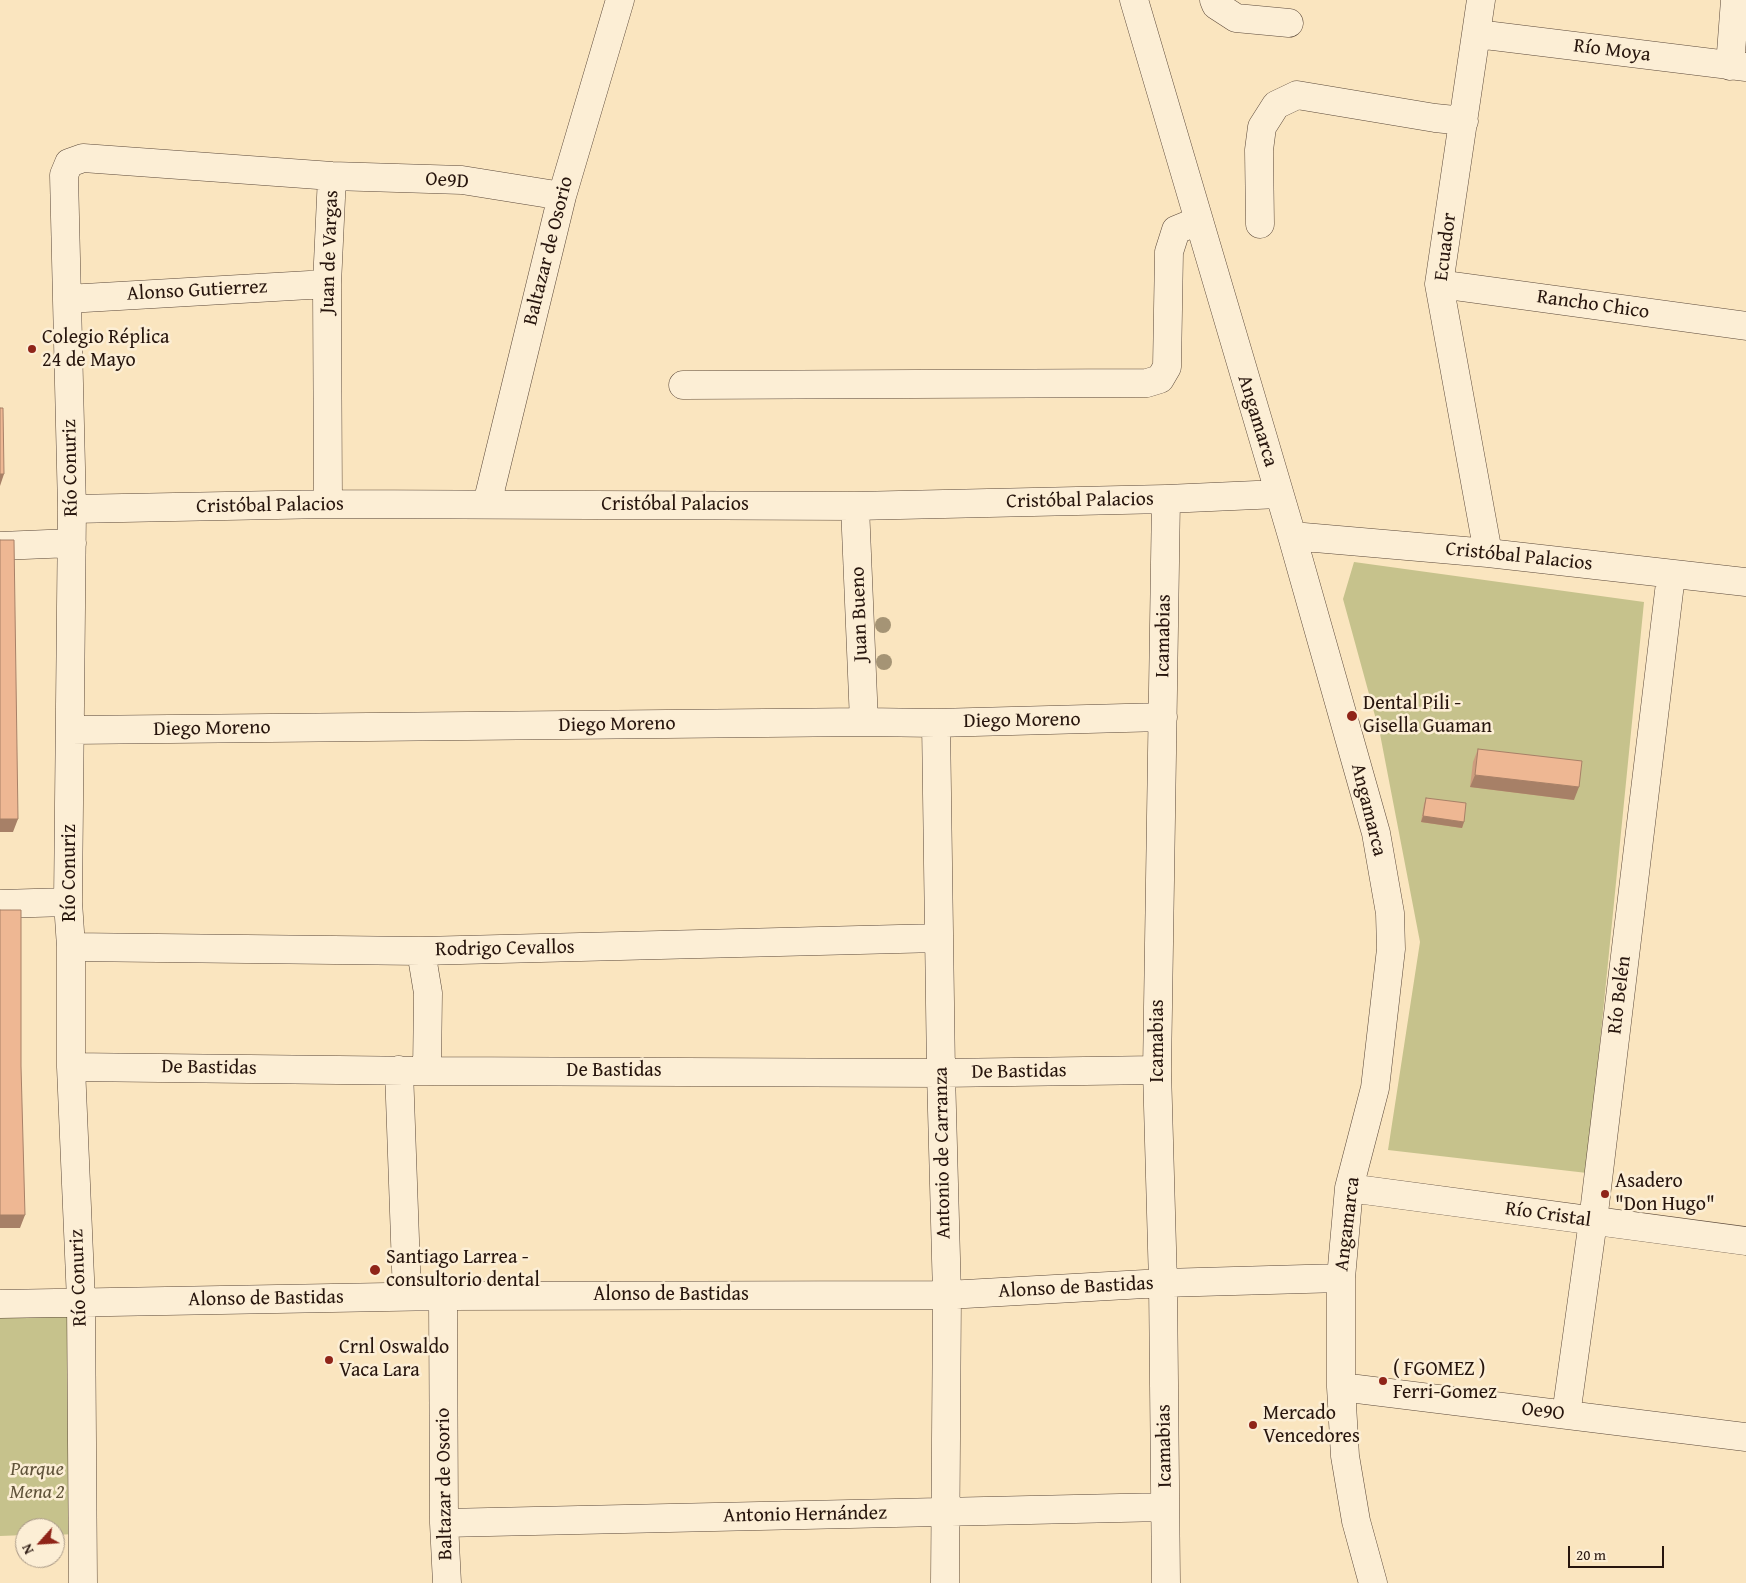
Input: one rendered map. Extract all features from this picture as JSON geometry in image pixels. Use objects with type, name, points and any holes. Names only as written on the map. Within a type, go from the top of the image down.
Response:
[{"type":"street","name":"Baltazar de Osorio","points":[[487,504],[562,196],[620,0]]},
{"type":"street","name":"Angamarca","points":[[1134,0],[1292,536],[1376,833],[1390,913],[1391,949],[1375,1088],[1349,1188],[1341,1278],[1341,1387],[1345,1456],[1356,1521],[1373,1583]]},
{"type":"street","points":[[1214,0],[1216,5],[1236,18],[1289,23]]},
{"type":"street","name":"Ecuador","points":[[1481,0],[1440,284],[1488,553]]},
{"type":"street","points":[[1735,0],[1738,67]]},
{"type":"street","name":"Río Moya","points":[[1477,34],[1738,67]]},
{"type":"street","points":[[1260,224],[1260,150],[1262,126],[1276,105],[1298,95],[1464,121]]},
{"type":"street","name":"Juan de Vargas","points":[[69,163],[83,158],[332,176],[328,284],[328,504]]},
{"type":"street","name":"Río Conuriz","points":[[69,163],[64,175],[72,509],[68,902],[71,947],[71,1067],[81,1301],[83,1583]]},
{"type":"street","name":"Oe9D","points":[[332,176],[462,180],[562,196]]},
{"type":"street","points":[[683,385],[1147,383],[1160,379],[1167,367],[1169,252],[1176,230],[1198,221]]},
{"type":"street","name":"Alonso Gutierrez","points":[[67,298],[328,284]]},
{"type":"street","name":"Rancho Chico","points":[[1440,284],[1746,326]]},
{"type":"street","name":"Cristóbal Palacios","points":[[72,509],[328,504],[855,506],[1166,499],[1279,494]]},
{"type":"street","name":"Icamabias","points":[[1166,499],[1157,1070],[1163,1283],[1166,1583]]},
{"type":"street","name":"Juan Bueno","points":[[855,506],[864,722]]},
{"type":"street","name":"Cristóbal Palacios","points":[[1292,536],[1488,553],[1746,582]]},
{"type":"street","points":[[0,546],[72,543]]},
{"type":"street","name":"Río Belén","points":[[1566,1415],[1593,1221],[1671,574]]},
{"type":"street","name":"Diego Moreno","points":[[71,730],[864,722],[936,723],[1163,717]]},
{"type":"street","name":"Antonio de Carranza","points":[[936,723],[941,1073],[947,1295],[945,1583]]},
{"type":"street","points":[[0,904],[68,902]]},
{"type":"street","name":"Rodrigo Cevallos","points":[[71,947],[421,952],[939,938]]},
{"type":"street","points":[[421,952],[428,993],[427,1071]]},
{"type":"street","name":"De Bastidas","points":[[71,1067],[427,1071],[941,1073],[1157,1070]]},
{"type":"street","points":[[398,1070],[407,1296]]},
{"type":"street","name":"Río Cristal","points":[[1349,1188],[1746,1241]]},
{"type":"street","name":"Alonso de Bastidas","points":[[0,1304],[407,1296],[947,1295],[1163,1283],[1341,1278]]},
{"type":"street","name":"Baltazar de Osorio","points":[[443,1296],[444,1523],[447,1583]]},
{"type":"street","name":"Oe9O","points":[[1341,1387],[1746,1437]]},
{"type":"street","name":"Antonio Hernández","points":[[444,1523],[1165,1507]]},
{"type":"green space","points":[[1354,562],[1644,602],[1587,1173],[1388,1150],[1420,942],[1380,734],[1343,599]]},
{"type":"green space","name":"Parque Mena 2","points":[[68,1314],[75,1534],[65,1534],[65,1518],[15,1518],[15,1535],[0,1536],[0,1315]]},
{"type":"building","points":[[0,408],[3,408],[4,474],[0,474]]},
{"type":"building","points":[[0,540],[14,540],[18,819],[0,819]]},
{"type":"building","points":[[1478,749],[1582,761],[1579,787],[1475,775]]},
{"type":"building","points":[[1426,798],[1466,803],[1464,822],[1423,816]]},
{"type":"building","points":[[0,910],[21,910],[21,1066],[25,1215],[0,1215]]},
{"type":"place","name":"Colegio Réplica 24 de Mayo","points":[[32,349]]},
{"type":"place","name":"Dental Pili - Gisella Guaman","points":[[1352,716]]},
{"type":"place","name":"Asadero \"Don Hugo\"","points":[[1605,1194]]},
{"type":"place","name":"Santiago Larrea - consultorio dental","points":[[375,1270]]},
{"type":"place","name":"Crnl Oswaldo Vaca Lara","points":[[329,1360]]},
{"type":"place","name":"( FGOMEZ ) Ferri-Gomez","points":[[1383,1381]]},
{"type":"place","name":"Mercado Vencedores","points":[[1253,1425]]}]
